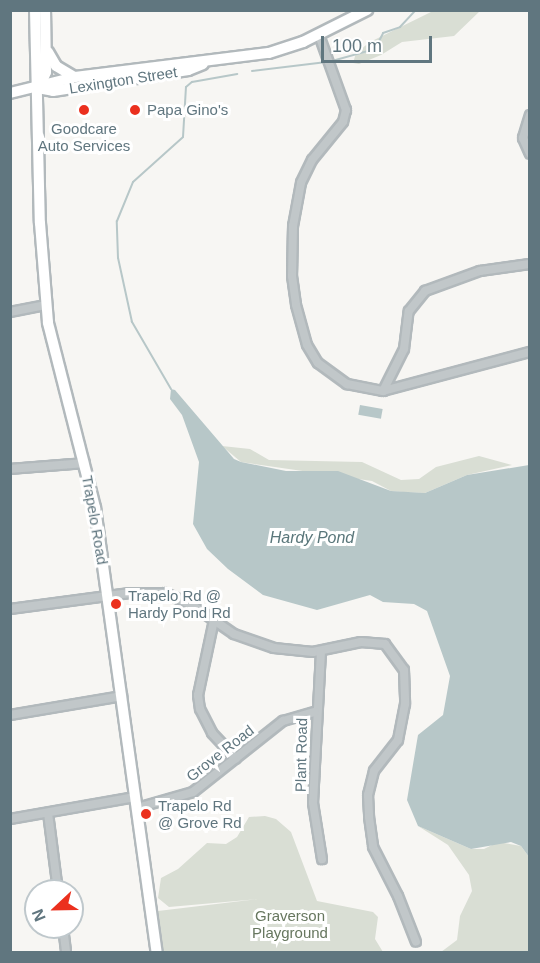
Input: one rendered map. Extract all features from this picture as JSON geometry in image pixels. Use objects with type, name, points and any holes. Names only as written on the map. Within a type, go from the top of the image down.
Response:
[{"type":"main road","name":"Trapelo Road","points":[[35,10],[34,73],[38,88],[38,172],[46,305],[55,354],[85,463],[108,596],[156,952]]},
{"type":"main road","name":"Trapelo Road","points":[[38,88],[46,72],[45,10]]},
{"type":"main road","name":"Lexington Street","points":[[38,88],[53,91],[79,87],[188,70],[207,63],[269,52],[319,35],[367,10]]},
{"type":"main road","points":[[45,43],[54,64],[75,77]]},
{"type":"main road","name":"Lexington Street","points":[[10,93],[38,88],[52,81],[75,77],[187,62],[207,63]]},
{"type":"street","points":[[319,35],[346,110],[343,122],[312,160],[296,203],[291,257],[296,305],[307,345],[318,363],[348,384],[383,391],[530,351]]},
{"type":"street","points":[[530,115],[523,138],[530,154]]},
{"type":"street","points":[[383,391],[404,349],[409,310],[425,291],[480,271],[530,264]]},
{"type":"street","points":[[10,312],[46,305]]},
{"type":"street","points":[[10,469],[85,463]]},
{"type":"street","points":[[10,609],[108,596],[165,593],[178,597],[234,634],[274,648],[321,651],[376,641],[392,651],[404,670],[405,704],[398,740],[374,771],[368,795],[374,848],[398,896],[416,942]]},
{"type":"street","points":[[214,620],[198,695],[200,709],[212,733],[236,759]]},
{"type":"street","name":"Plant Road","points":[[321,651],[315,712],[313,803],[322,859]]},
{"type":"street","points":[[10,715],[122,696]]},
{"type":"street","name":"Grove Road","points":[[10,819],[136,803],[194,792],[283,721],[315,712]]},
{"type":"street","points":[[48,813],[56,879]]},
{"type":"green space","points":[[433,11],[480,11],[454,36],[402,42],[381,55],[359,64],[353,63],[356,53],[370,42]]},
{"type":"green space","points":[[222,446],[250,449],[269,460],[362,462],[401,480],[419,479],[436,467],[479,456],[512,465],[467,475],[425,493],[403,492],[391,491],[372,481],[241,462]]},
{"type":"green space","name":"Graverson Playground","points":[[265,816],[276,819],[291,832],[317,901],[373,912],[378,917],[375,939],[383,952],[163,952],[158,911],[258,899],[169,907],[158,898],[161,878],[178,869],[207,843],[226,844],[237,837],[249,817]]},
{"type":"green space","points":[[418,826],[471,849],[484,849],[498,842],[521,846],[529,857],[529,952],[441,952],[457,940],[460,916],[472,891],[469,875],[448,845]]},
{"type":"water","name":"Hardy Pond","points":[[171,389],[175,390],[234,459],[241,462],[286,471],[338,471],[391,491],[425,493],[467,475],[529,465],[529,857],[521,846],[511,842],[471,849],[418,826],[407,800],[418,735],[443,715],[450,676],[427,611],[414,604],[383,602],[370,595],[317,610],[263,595],[228,569],[207,549],[193,524],[199,462],[182,415],[170,399]]},
{"type":"water","points":[[360,405],[383,409],[381,419],[358,415]]},
{"type":"waterway","points":[[332,61],[375,49],[383,33],[400,27],[416,10]]},
{"type":"waterway","points":[[252,71],[326,62]]},
{"type":"waterway","points":[[171,389],[132,322],[118,258],[117,221],[133,182],[183,137],[186,87],[192,82],[237,74]]},
{"type":"place","name":"Goodcare Auto Services","points":[[84,110]]},
{"type":"place","name":"Papa Gino's","points":[[135,110]]},
{"type":"place","name":"Trapelo Rd @ Hardy Pond Rd","points":[[116,604]]},
{"type":"place","name":"Trapelo Rd @ Grove Rd","points":[[146,814]]}]
